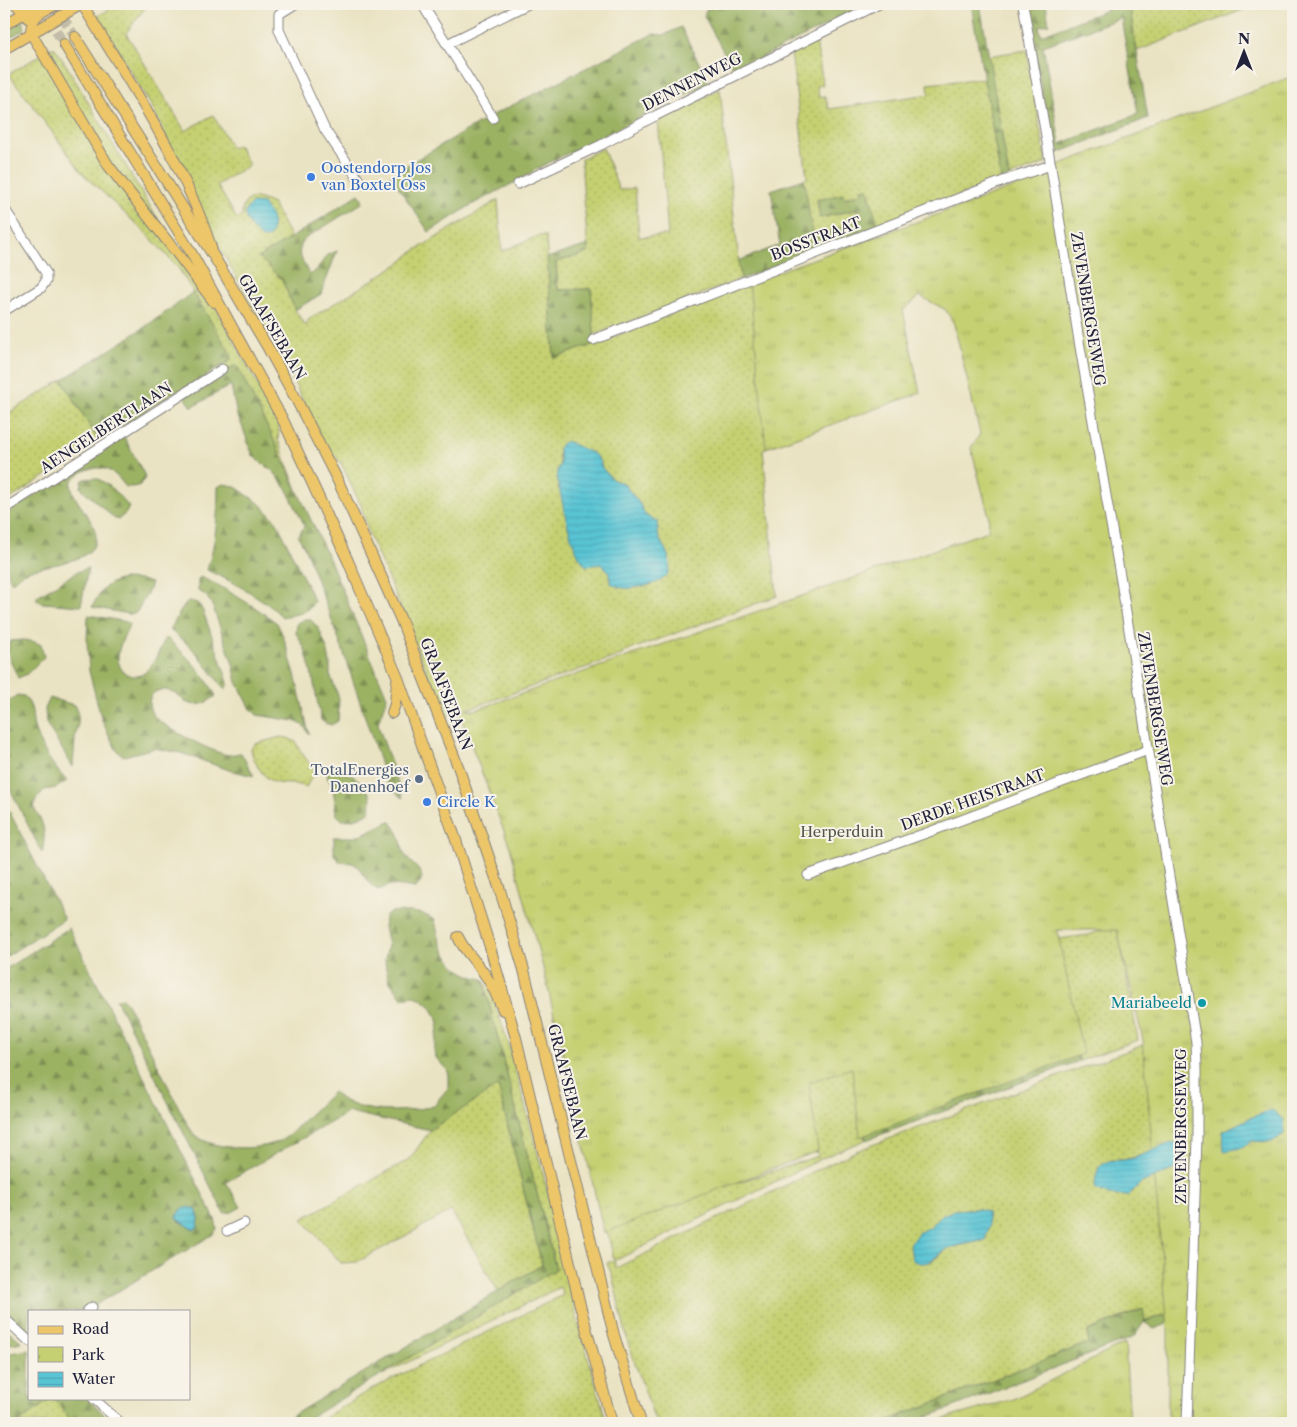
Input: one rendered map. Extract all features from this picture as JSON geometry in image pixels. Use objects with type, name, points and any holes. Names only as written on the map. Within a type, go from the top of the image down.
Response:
[{"type":"main road","points":[[16,4],[23,14],[37,24]]},
{"type":"main road","points":[[4,25],[40,4]]},
{"type":"main road","points":[[37,24],[36,16],[57,4]]},
{"type":"main road","points":[[4,48],[31,33],[37,24],[82,4],[160,132],[192,196],[216,260]]},
{"type":"main road","points":[[31,33],[108,165],[230,322]]},
{"type":"main road","name":"GRAAFSEBAAN","points":[[75,37],[216,260],[268,348],[338,481],[401,620],[459,769],[499,887],[524,970],[614,1335],[641,1423]]},
{"type":"main road","points":[[64,44],[176,226],[284,422],[364,596],[398,678],[455,837],[490,947],[516,1038],[582,1309],[612,1423]]},
{"type":"main road","points":[[392,713],[397,696],[398,678]]},
{"type":"main road","points":[[458,937],[463,948],[484,972],[516,1038]]},
{"type":"street","points":[[295,4],[279,14],[279,30],[325,130],[361,183]]},
{"type":"street","points":[[422,4],[493,118]]},
{"type":"street","points":[[447,44],[528,4]]},
{"type":"street","name":"DENNENWEG","points":[[518,184],[601,145],[879,4]]},
{"type":"street","name":"ZEVENBERGSEWEG","points":[[1022,4],[1121,582],[1196,1042],[1197,1138],[1187,1423]]},
{"type":"street","name":"BOSSTRAAT","points":[[593,340],[1006,180],[1051,166]]},
{"type":"street","points":[[4,208],[46,273],[46,281],[41,288],[4,312]]},
{"type":"street","name":"AENGELBERTLAAN","points":[[4,509],[222,369]]},
{"type":"street","name":"DERDE HEISTRAAT","points":[[808,875],[1148,750]]},
{"type":"street","points":[[227,1231],[244,1223]]},
{"type":"street","points":[[4,1318],[28,1340]]},
{"type":"street","points":[[95,1400],[121,1423]]},
{"type":"green space","points":[[118,4],[148,4],[126,33],[185,131],[213,115],[232,148],[238,145],[249,165],[217,185],[237,219],[242,216],[243,207],[249,199],[256,198],[273,204],[291,238],[259,257],[282,280],[295,310],[306,326],[309,319],[400,263],[411,253],[498,200],[502,251],[538,236],[546,236],[554,358],[616,336],[876,235],[887,305],[832,424],[763,449],[777,596],[624,652],[624,654],[445,717],[369,535],[361,506],[341,463],[324,443],[282,358],[205,222],[153,109],[98,16]],"holes":[[[558,452],[592,453],[613,480],[623,483],[639,503],[646,516],[658,522],[658,536],[669,558],[611,583],[608,570],[601,564],[594,564],[559,488],[557,471],[560,465]]]},
{"type":"green space","points":[[718,4],[869,4],[734,71],[704,16],[706,10]]},
{"type":"green space","points":[[971,4],[980,4],[1009,177],[1001,180]]},
{"type":"green space","points":[[1026,4],[1046,4],[1049,24],[1039,26],[1041,35],[1107,10],[1106,4],[1129,4],[1148,118],[1053,155]],"holes":[[[1121,18],[1138,114],[1060,144],[1043,46]]]},
{"type":"green space","points":[[1129,4],[1258,4],[1137,51]]},
{"type":"green space","points":[[23,20],[25,29],[4,41],[4,31]]},
{"type":"green space","points":[[681,27],[709,83],[536,169],[473,204],[429,232],[390,175],[495,114],[653,34],[664,35]]},
{"type":"green space","points":[[816,41],[823,85],[817,86],[819,97],[825,96],[829,109],[929,94],[928,84],[984,78],[1001,180],[878,226],[862,193],[844,198],[843,194],[817,200],[820,218],[858,209],[861,220],[812,238],[804,179],[807,177],[791,53]]},
{"type":"green space","points":[[55,48],[66,65],[151,208],[215,306],[279,428],[278,440],[301,500],[271,434],[234,366],[226,370],[223,365],[230,360],[231,355],[179,269],[149,236],[83,174],[9,74]]},
{"type":"green space","points":[[1027,50],[1046,163],[1009,177],[988,56]]},
{"type":"green space","name":"Herperduin","points":[[1293,76],[1293,1423],[1168,1423],[1168,1330],[1143,1040],[1117,930],[1057,930],[1083,1054],[860,1137],[852,1068],[809,1082],[818,1151],[604,1233],[544,971],[510,847],[458,710],[475,710],[988,531],[989,517],[971,448],[980,434],[954,324],[946,310],[920,296],[903,310],[920,393],[766,448],[749,282],[1056,172],[1055,166]]},
{"type":"green space","points":[[720,89],[741,279],[594,335],[591,289],[558,290],[556,262],[588,253],[581,159],[603,148],[619,190],[635,188],[639,237],[668,235],[658,120]]},
{"type":"green space","points":[[804,179],[813,238],[861,219],[857,209],[820,218],[817,200],[843,194],[845,198],[862,193],[861,189],[868,188],[878,226],[741,279],[738,261],[780,245],[771,190]]},
{"type":"green space","points":[[359,194],[362,198],[362,203],[302,242],[299,253],[309,275],[317,270],[326,256],[337,251],[321,294],[295,310],[282,280],[259,257]]},
{"type":"green space","points":[[588,245],[588,253],[556,262],[558,290],[591,289],[595,344],[554,358],[547,258]]},
{"type":"green space","points":[[193,292],[228,349],[231,360],[190,386],[174,392],[99,441],[62,380],[145,327]]},
{"type":"green space","points":[[234,366],[237,366],[271,434],[331,563],[387,697],[378,722],[403,798],[390,787],[383,773],[343,651],[305,548],[298,536],[305,526],[286,488],[274,472],[253,456],[237,416],[231,385],[192,407],[185,397]]},
{"type":"green space","points":[[62,380],[99,441],[4,503],[4,416]]},
{"type":"green space","points":[[124,437],[145,476],[141,484],[126,487],[117,476],[108,470],[100,468],[86,470],[71,483],[76,499],[92,523],[95,531],[96,539],[93,547],[81,557],[28,571],[12,582],[7,569],[4,515]]},
{"type":"green space","points":[[96,478],[110,487],[129,507],[126,513],[119,519],[115,519],[81,488],[82,481],[85,479]]},
{"type":"green space","points":[[223,484],[234,486],[259,503],[277,522],[314,601],[305,611],[282,617],[257,597],[207,570],[216,529],[218,487]]},
{"type":"green space","points":[[88,568],[81,606],[43,603],[37,600],[37,596],[77,572]]},
{"type":"green space","points":[[200,577],[218,585],[277,623],[295,674],[309,734],[304,726],[295,721],[257,715],[251,709],[237,682],[233,664],[212,605],[206,595],[198,591],[198,580]]},
{"type":"green space","points":[[125,579],[142,580],[151,583],[136,613],[129,614],[92,607],[105,588],[113,582]]},
{"type":"green space","points":[[189,601],[198,603],[203,611],[228,683],[225,690],[189,645],[170,630],[183,607]]},
{"type":"green space","points":[[89,615],[127,622],[129,624],[119,648],[118,657],[120,667],[127,674],[141,675],[146,671],[151,666],[165,639],[168,639],[182,652],[195,665],[216,696],[204,703],[194,705],[170,691],[158,691],[150,699],[149,704],[152,713],[160,722],[202,746],[223,754],[241,753],[254,776],[229,770],[181,753],[154,748],[124,756],[117,751],[102,721],[89,671],[87,641]]},
{"type":"green space","points":[[310,619],[319,629],[328,652],[330,675],[339,698],[338,721],[331,725],[321,720],[305,649],[296,633],[297,623]]},
{"type":"green space","points":[[24,640],[41,645],[44,657],[27,674],[18,678],[8,650],[11,641]]},
{"type":"green space","points":[[17,695],[24,696],[28,701],[40,743],[52,764],[67,781],[56,788],[44,790],[37,798],[35,810],[43,825],[44,833],[42,853],[4,777],[4,705]]},
{"type":"green space","points":[[50,698],[74,705],[78,714],[73,767],[46,723],[45,709]]},
{"type":"green space","points":[[280,737],[296,742],[315,771],[306,787],[269,780],[258,767],[251,749],[255,744]]},
{"type":"green space","points":[[334,769],[345,772],[364,785],[371,797],[370,811],[360,817],[349,820],[342,820],[336,814],[333,785],[327,775],[328,771]]},
{"type":"green space","points":[[4,801],[64,919],[4,958]]},
{"type":"green space","points":[[390,821],[398,833],[406,857],[421,874],[420,883],[415,888],[391,885],[376,889],[356,865],[340,862],[334,855],[334,837],[356,837]]},
{"type":"green space","points":[[391,912],[418,913],[435,920],[438,935],[448,957],[458,969],[483,979],[556,1269],[301,1423],[287,1423],[285,1420],[542,1265],[498,1086],[430,1130],[349,1112],[226,1182],[241,1207],[232,1212],[224,1213],[116,999],[122,998],[127,1003],[190,1129],[195,1135],[214,1144],[240,1148],[276,1143],[290,1135],[333,1092],[347,1102],[369,1109],[402,1111],[434,1106],[449,1087],[447,1070],[437,1059],[434,1052],[439,1022],[430,1006],[422,999],[415,996],[402,998],[389,981],[385,960],[388,945],[384,927],[385,917]]},
{"type":"green space","points":[[1117,924],[1138,1040],[1079,1061],[1077,1046],[863,1123],[865,1140],[829,1155],[614,1261],[616,1268],[856,1151],[1181,1031],[1183,1308],[1144,1322],[1142,1309],[1088,1331],[1088,1343],[881,1423],[656,1423],[628,1343],[612,1275],[607,1263],[614,1260],[606,1226],[818,1156],[805,1076],[1059,939],[1089,935]],"holes":[[[1142,1155],[1175,1170],[1141,1183],[1128,1196],[1111,1160],[1124,1160]],[[967,1209],[985,1240],[949,1248],[929,1263],[918,1233]]]},
{"type":"green space","points":[[69,928],[215,1219],[217,1229],[212,1235],[87,1310],[28,1310],[28,1333],[4,1314],[4,970]],"holes":[[[196,1209],[199,1218],[192,1230],[179,1221]]]},
{"type":"green space","points":[[483,979],[490,990],[508,1042],[542,1169],[577,1318],[607,1423],[316,1423],[386,1382],[563,1295],[560,1287],[381,1374],[556,1269]]},
{"type":"green space","points":[[1077,1046],[1079,1061],[866,1140],[863,1122]]},
{"type":"green space","points":[[498,1085],[542,1265],[498,1291],[451,1211],[357,1262],[341,1263],[302,1219],[410,1159],[430,1130]]},
{"type":"green space","points":[[1183,1308],[1183,1318],[1154,1329],[1144,1322],[1134,1337],[912,1423],[881,1423],[1088,1343],[1088,1331],[1143,1309],[1145,1322]]},
{"type":"green space","points":[[4,1327],[22,1342],[4,1345]]},
{"type":"green space","points":[[1125,1343],[1130,1423],[930,1423],[1014,1399]]},
{"type":"green space","points":[[28,1350],[28,1400],[49,1400],[18,1423],[4,1423],[4,1354]]},
{"type":"green space","points":[[49,1400],[56,1400],[73,1423],[18,1423]]},
{"type":"green space","points":[[56,1400],[88,1400],[114,1423],[73,1423]]},
{"type":"water","points":[[253,203],[263,204],[270,216],[272,227],[270,237],[262,238],[259,236],[246,219],[245,212]]},
{"type":"water","points":[[566,441],[596,456],[602,468],[613,480],[623,483],[639,503],[646,516],[658,522],[658,535],[670,565],[667,575],[663,579],[644,586],[620,587],[611,583],[608,570],[601,564],[586,566],[580,558],[569,529],[557,477],[560,463],[559,449]]},
{"type":"water","points":[[1272,1110],[1284,1120],[1284,1134],[1272,1142],[1252,1141],[1242,1148],[1224,1151],[1223,1131]]},
{"type":"water","points":[[1176,1142],[1183,1150],[1182,1166],[1141,1183],[1128,1196],[1109,1195],[1095,1188],[1099,1167],[1104,1163],[1131,1159]]},
{"type":"water","points":[[189,1207],[196,1209],[199,1218],[198,1227],[194,1230],[177,1218],[180,1211]]},
{"type":"water","points":[[980,1209],[987,1212],[989,1226],[985,1240],[950,1248],[928,1262],[918,1263],[912,1260],[910,1244],[918,1233],[930,1227],[943,1215],[954,1210]]},
{"type":"tunnel","points":[[55,4],[75,37]]},
{"type":"tunnel","points":[[40,5],[64,44]]},
{"type":"place","name":"Oostendorp Jos van Boxtel Oss","points":[[311,177]]},
{"type":"place","name":"TotalEnergies Danenhoef","points":[[419,779]]},
{"type":"place","name":"Circle K","points":[[427,802]]},
{"type":"place","name":"Mariabeeld","points":[[1202,1003]]}]
